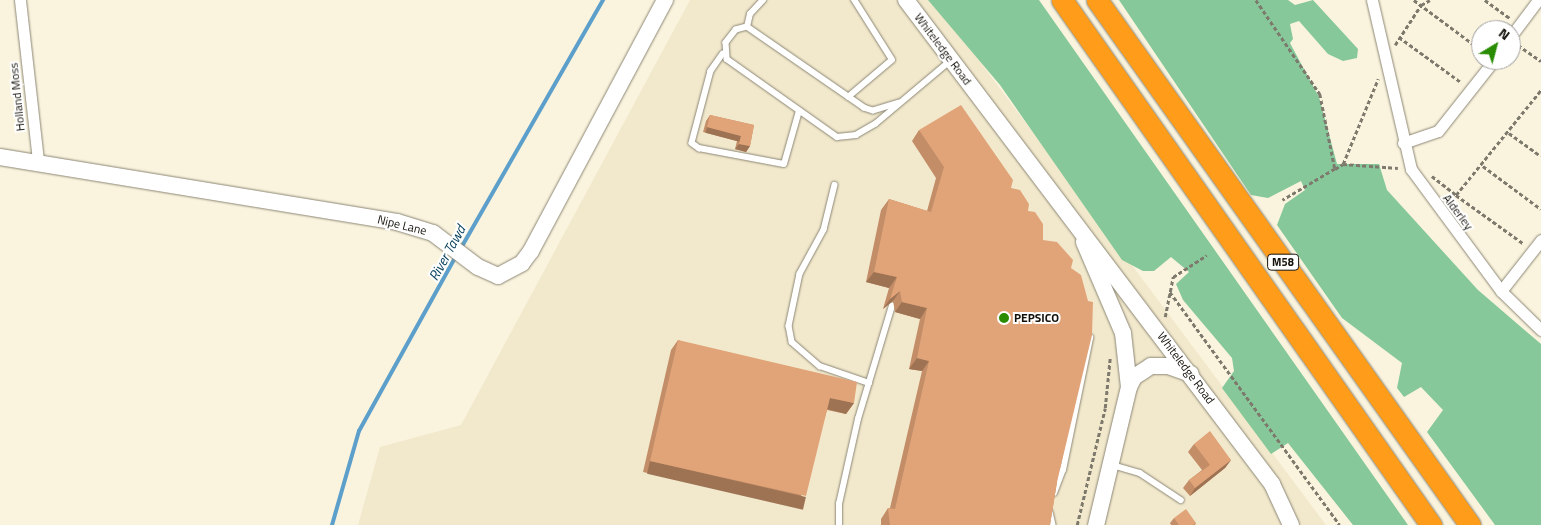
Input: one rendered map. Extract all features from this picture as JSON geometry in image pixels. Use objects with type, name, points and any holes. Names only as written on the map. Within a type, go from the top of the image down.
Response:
[{"type":"highway","name":"M58","points":[[1062,0],[1431,525]]},
{"type":"highway","name":"M58","points":[[1097,0],[1470,525]]},
{"type":"street","name":"Holland Moss","points":[[20,0],[38,161]]},
{"type":"street","name":"Nipe Lane","points":[[0,157],[38,161],[397,222],[453,245],[468,258],[498,276],[522,263],[665,0]]},
{"type":"street","name":"Whiteledge Road","points":[[906,0],[1073,216],[1272,484],[1291,525]]},
{"type":"street","name":"Alderley","points":[[1372,0],[1403,143],[1411,169],[1501,291],[1541,330]]},
{"type":"street","points":[[1521,22],[1538,0]]},
{"type":"street","points":[[1403,143],[1438,131],[1487,70]]},
{"type":"street","name":"Whiteledge Road","points":[[1073,216],[1123,333],[1129,387],[1096,525]]},
{"type":"street","points":[[1501,291],[1541,240]]},
{"type":"street","points":[[1129,387],[1134,377],[1152,366],[1168,366],[1191,374]]},
{"type":"lane","points":[[763,0],[750,14],[747,27],[730,36],[723,54],[710,71],[692,142],[699,148],[784,164],[799,111]]},
{"type":"lane","points":[[848,97],[892,60],[854,0]]},
{"type":"lane","points":[[747,27],[848,97],[873,111],[899,103]]},
{"type":"lane","points":[[723,54],[837,137],[856,135],[899,103],[951,60]]},
{"type":"lane","points":[[836,185],[824,230],[800,274],[789,326],[792,342],[820,366],[869,383]]},
{"type":"lane","points":[[839,525],[838,504],[869,383],[892,306]]},
{"type":"lane","points":[[1053,525],[1054,493],[1063,470],[1091,328]]},
{"type":"lane","points":[[1110,465],[1140,473],[1181,500]]},
{"type":"path","points":[[1256,0],[1320,94],[1335,169]]},
{"type":"path","points":[[1414,0],[1471,43]]},
{"type":"path","points":[[1283,200],[1342,164],[1399,36],[1421,6],[1430,0]]},
{"type":"path","points":[[1486,0],[1512,20]]},
{"type":"path","points":[[1399,36],[1472,90]]},
{"type":"path","points":[[1521,46],[1541,62]]},
{"type":"path","points":[[1456,195],[1478,166],[1483,166],[1541,90]]},
{"type":"path","points":[[1509,133],[1541,156]]},
{"type":"path","points":[[1342,164],[1426,171],[1533,251]]},
{"type":"path","points":[[1483,166],[1541,209]]},
{"type":"path","points":[[1164,320],[1173,277],[1207,255]]},
{"type":"path","points":[[1170,292],[1340,525]]},
{"type":"path","points":[[1077,525],[1105,408],[1107,363],[1112,355]]},
{"type":"shaded area","points":[[690,0],[934,0],[1326,525],[358,525],[380,447],[461,425]]},
{"type":"green space","points":[[928,0],[1039,0],[1408,525],[1353,525],[1288,443],[1271,454],[1222,388],[1234,371],[1232,358],[1183,300],[1176,284],[1189,272],[1171,257],[1154,271],[1143,271],[1122,260],[1000,85]]},
{"type":"green space","points":[[1119,0],[1288,0],[1295,5],[1313,0],[1358,49],[1357,58],[1343,61],[1328,54],[1299,21],[1290,24],[1293,39],[1290,43],[1319,97],[1337,164],[1379,164],[1387,190],[1478,290],[1541,344],[1541,525],[1495,525],[1427,432],[1443,410],[1421,387],[1404,397],[1397,388],[1402,363],[1342,318],[1277,225],[1285,204],[1305,190],[1301,181],[1268,198],[1251,195]]},
{"type":"building","name":"PEPSICO","points":[[961,105],[1013,180],[1011,188],[1020,190],[1029,204],[1028,211],[1035,212],[1043,224],[1043,240],[1057,242],[1073,260],[1071,268],[1081,275],[1088,301],[1093,302],[1092,335],[1057,482],[1050,525],[890,525],[888,508],[895,509],[929,361],[917,358],[927,308],[902,302],[900,291],[890,299],[897,277],[874,272],[889,199],[931,212],[944,167],[919,130]]},
{"type":"building","points":[[710,115],[754,125],[750,146],[739,144],[741,136],[707,127]]},
{"type":"building","points":[[678,340],[857,382],[854,403],[830,398],[806,496],[650,461]]},
{"type":"building","points":[[1210,431],[1231,460],[1195,488],[1189,480],[1210,465],[1194,444]]},
{"type":"building","points":[[1186,509],[1196,523],[1193,525],[1179,525],[1174,518]]},
{"type":"waterway","name":"River Tawd","points":[[461,248],[603,0]]},
{"type":"waterway","name":"River Tawd","points":[[332,525],[359,431],[456,256]]},
{"type":"place","name":"PEPSICO","points":[[1004,318]]}]
